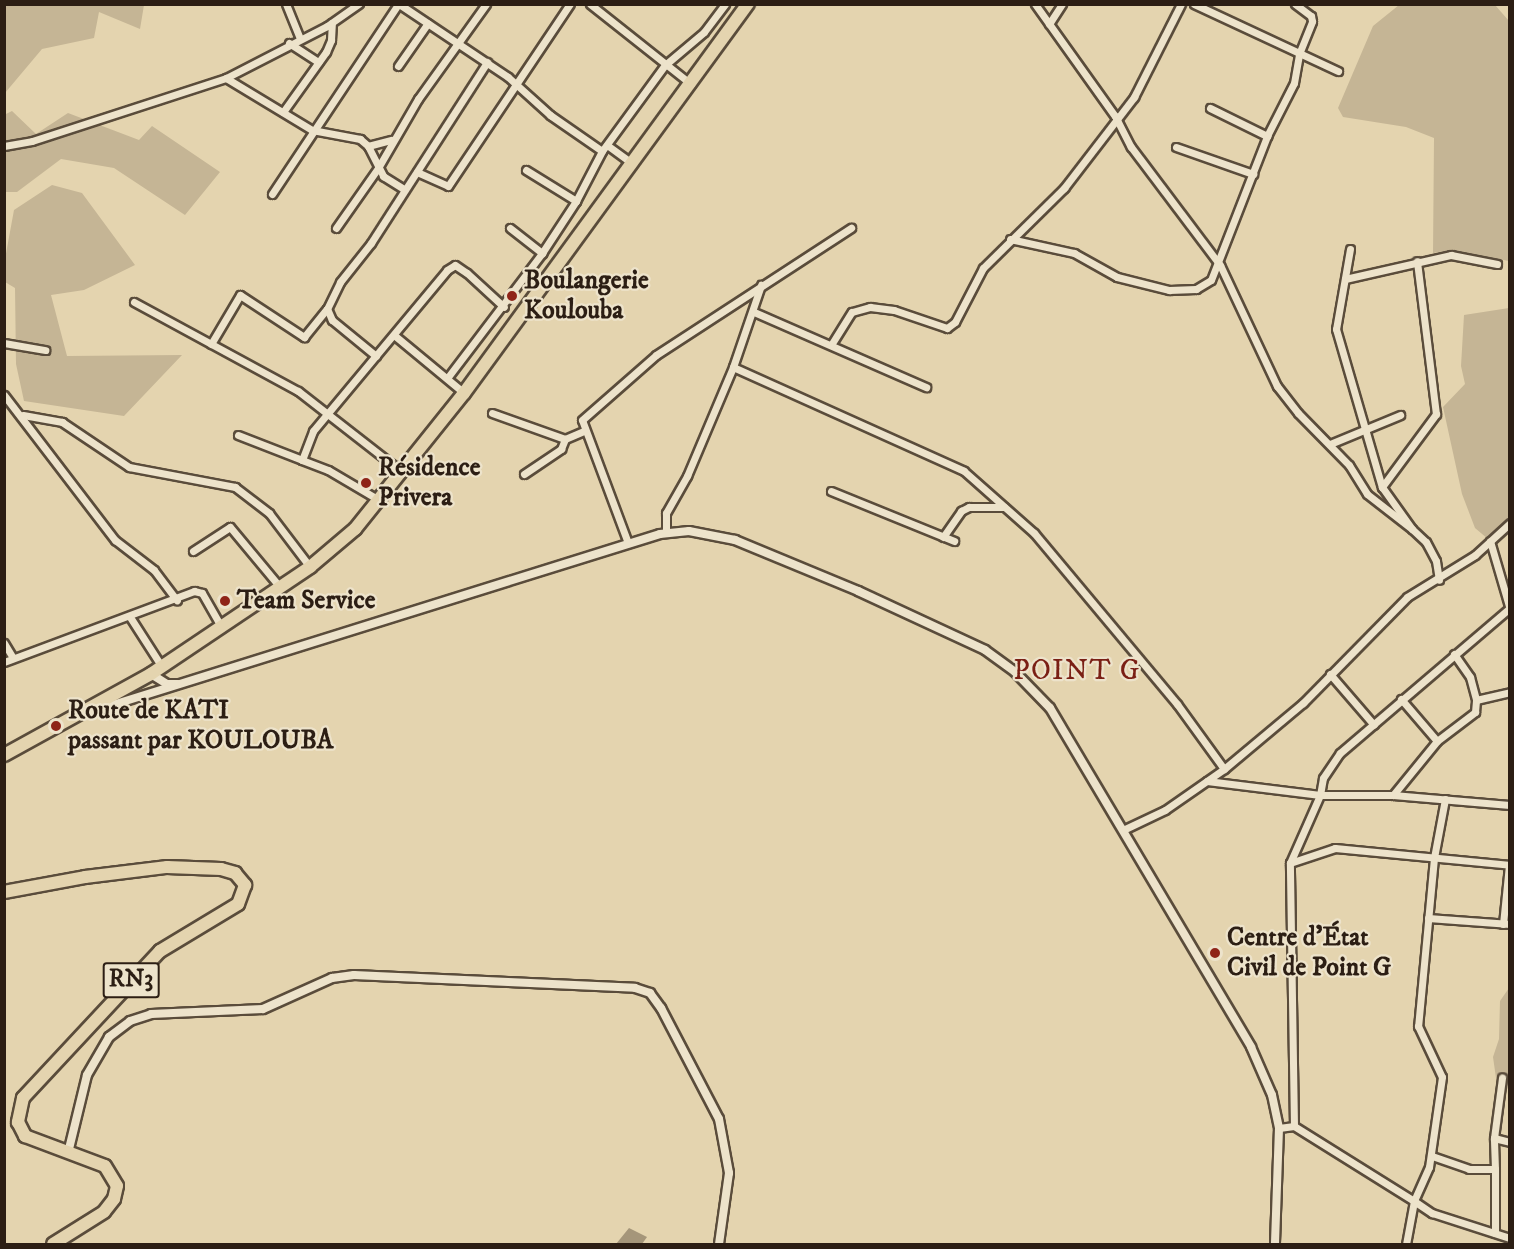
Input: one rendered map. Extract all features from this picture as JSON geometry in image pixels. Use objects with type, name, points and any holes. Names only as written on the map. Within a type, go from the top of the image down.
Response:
[{"type":"highway","points":[[4,755],[79,716],[157,671],[310,567],[355,529],[464,393],[748,4]]},
{"type":"highway","name":"RN3","points":[[4,892],[85,877],[167,867],[221,869],[235,873],[245,885],[238,904],[160,951],[23,1098],[18,1122],[25,1136],[105,1166],[115,1177],[116,1192],[104,1212],[53,1245]]},
{"type":"street","points":[[286,4],[300,38]]},
{"type":"street","points":[[4,146],[226,78],[289,43],[332,23],[359,4]]},
{"type":"street","points":[[272,194],[312,130],[399,4],[516,83],[550,115],[633,164]]},
{"type":"street","points":[[336,228],[378,168],[391,140],[486,4]]},
{"type":"street","points":[[417,172],[446,188],[570,4]]},
{"type":"street","points":[[590,4],[691,84]]},
{"type":"street","points":[[448,377],[504,307],[542,253],[576,201],[604,148],[665,65],[704,32],[725,4]]},
{"type":"street","points":[[1035,4],[1116,116],[1131,147],[1220,265],[1278,386],[1298,413],[1330,444],[1366,494],[1426,542],[1436,561],[1439,580]]},
{"type":"street","points":[[1049,24],[1062,4]]},
{"type":"street","points":[[831,345],[852,312],[870,307],[894,310],[947,328],[955,322],[983,268],[1064,188],[1116,116],[1134,97],[1181,4]]},
{"type":"street","points":[[1194,4],[1338,71]]},
{"type":"street","points":[[1010,239],[1074,253],[1117,277],[1169,290],[1196,289],[1211,280],[1220,265],[1267,136],[1294,83],[1299,54],[1312,21],[1311,16],[1295,4]]},
{"type":"street","points":[[283,112],[332,40],[332,23]]},
{"type":"street","points":[[398,66],[428,23]]},
{"type":"street","points":[[289,43],[318,62]]},
{"type":"street","points":[[211,344],[240,295],[304,337],[327,309],[340,282],[371,243],[487,62]]},
{"type":"street","points":[[226,78],[312,130],[360,140],[368,146],[383,176],[404,189]]},
{"type":"street","points":[[1210,108],[1267,136]]},
{"type":"street","points":[[368,146],[391,140]]},
{"type":"street","points":[[1176,147],[1253,174]]},
{"type":"street","points":[[526,170],[576,201]]},
{"type":"street","points":[[510,228],[542,253]]},
{"type":"street","points":[[628,543],[584,431],[582,420],[592,408],[656,355],[851,228]]},
{"type":"street","points":[[1350,249],[1336,329],[1382,487],[1412,529]]},
{"type":"street","points":[[1345,279],[1451,255],[1497,264]]},
{"type":"street","points":[[1382,487],[1436,414],[1417,261]]},
{"type":"street","points":[[302,460],[313,431],[328,411],[447,270],[455,265],[504,307]]},
{"type":"street","points":[[666,533],[666,513],[687,476],[733,367],[754,312],[761,285]]},
{"type":"street","points":[[134,302],[328,411],[402,472]]},
{"type":"street","points":[[327,309],[332,320],[376,356]]},
{"type":"street","points":[[754,312],[927,387]]},
{"type":"street","points":[[394,335],[448,377],[464,393]]},
{"type":"street","points":[[4,343],[45,350]]},
{"type":"street","points":[[733,367],[964,471],[1034,533],[1113,627],[1224,769]]},
{"type":"street","points":[[4,395],[23,415],[116,540],[154,570],[177,600]]},
{"type":"street","points":[[492,413],[565,440]]},
{"type":"street","points":[[23,415],[62,422],[129,467],[235,487],[269,513],[310,567]]},
{"type":"street","points":[[1330,444],[1366,427],[1400,415]]},
{"type":"street","points":[[524,474],[561,449],[565,440],[584,431]]},
{"type":"street","points":[[238,435],[328,470],[379,500]]},
{"type":"street","points":[[831,491],[954,541]]},
{"type":"street","points":[[943,537],[961,511],[1004,507]]},
{"type":"street","points":[[1125,829],[1165,810],[1224,769],[1303,703],[1407,597],[1439,580],[1490,541],[1509,523]]},
{"type":"street","points":[[193,551],[230,527],[280,587]]},
{"type":"street","points":[[79,716],[193,682],[628,543],[666,533],[689,531],[735,540],[985,650],[1015,672],[1050,708],[1125,829],[1251,1047],[1272,1095],[1279,1128],[1275,1245]]},
{"type":"street","points":[[1294,1126],[1290,863],[1320,795],[1323,778],[1340,753],[1509,607],[1490,541]]},
{"type":"street","points":[[4,662],[199,591],[222,628]]},
{"type":"street","points":[[130,617],[157,671],[167,684],[193,682]]},
{"type":"street","points":[[4,643],[13,658]]},
{"type":"street","points":[[4,652],[13,658]]},
{"type":"street","points":[[1393,795],[1437,741],[1472,716],[1476,700],[1470,677],[1454,654]]},
{"type":"street","points":[[1330,674],[1374,725]]},
{"type":"street","points":[[1476,700],[1509,692]]},
{"type":"street","points":[[1401,699],[1437,741]]},
{"type":"street","points":[[1207,780],[1320,795],[1393,795],[1509,805]]},
{"type":"street","points":[[1406,1245],[1414,1201],[1432,1156],[1443,1077],[1418,1026],[1434,858],[1445,799]]},
{"type":"street","points":[[1290,863],[1335,848],[1509,865],[1506,924],[1428,918]]},
{"type":"street","points":[[68,1153],[87,1074],[109,1037],[130,1021],[151,1014],[263,1009],[332,978],[354,975],[635,987],[650,993],[661,1008],[719,1119],[729,1173],[719,1245]]},
{"type":"street","points":[[1495,1233],[1494,1138],[1502,1078]]},
{"type":"street","points":[[1279,1128],[1294,1126],[1432,1213],[1509,1238]]},
{"type":"street","points":[[1494,1138],[1509,1142]]},
{"type":"street","points":[[1432,1156],[1468,1169],[1495,1169]]},
{"type":"shaded area","points":[[5,4],[144,5],[140,29],[99,12],[94,38],[42,49],[5,93]]},
{"type":"shaded area","points":[[1399,5],[1495,5],[1509,21],[1509,261],[1450,250],[1433,253],[1434,138],[1406,127],[1343,117],[1338,108],[1373,26]]},
{"type":"shaded area","points":[[12,111],[36,134],[68,113],[139,140],[152,126],[220,172],[185,215],[114,168],[61,159],[17,192],[5,192],[4,115]]},
{"type":"shaded area","points":[[52,185],[82,193],[135,265],[84,290],[51,295],[67,356],[182,355],[124,416],[24,401],[16,364],[15,288],[5,282],[5,259],[14,210]]},
{"type":"shaded area","points":[[1509,308],[1509,532],[1488,539],[1475,528],[1462,494],[1443,407],[1465,384],[1461,366],[1464,315]]},
{"type":"shaded area","points":[[1509,988],[1509,1090],[1496,1078],[1493,1057],[1499,1039],[1500,1001]]},
{"type":"shaded area","points":[[629,1228],[647,1237],[642,1244],[616,1244]]},
{"type":"place","name":"Boulangerie Koulouba","points":[[512,296]]},
{"type":"place","name":"Résidence Privera","points":[[366,483]]},
{"type":"place","name":"Team Service","points":[[225,601]]},
{"type":"place","name":"Route de KATI passant par KOULOUBA","points":[[56,726]]},
{"type":"place","name":"Centre d'État Civil de Point G","points":[[1215,953]]},
{"type":"district","name":"POINT G","points":[[1077,671]]}]
